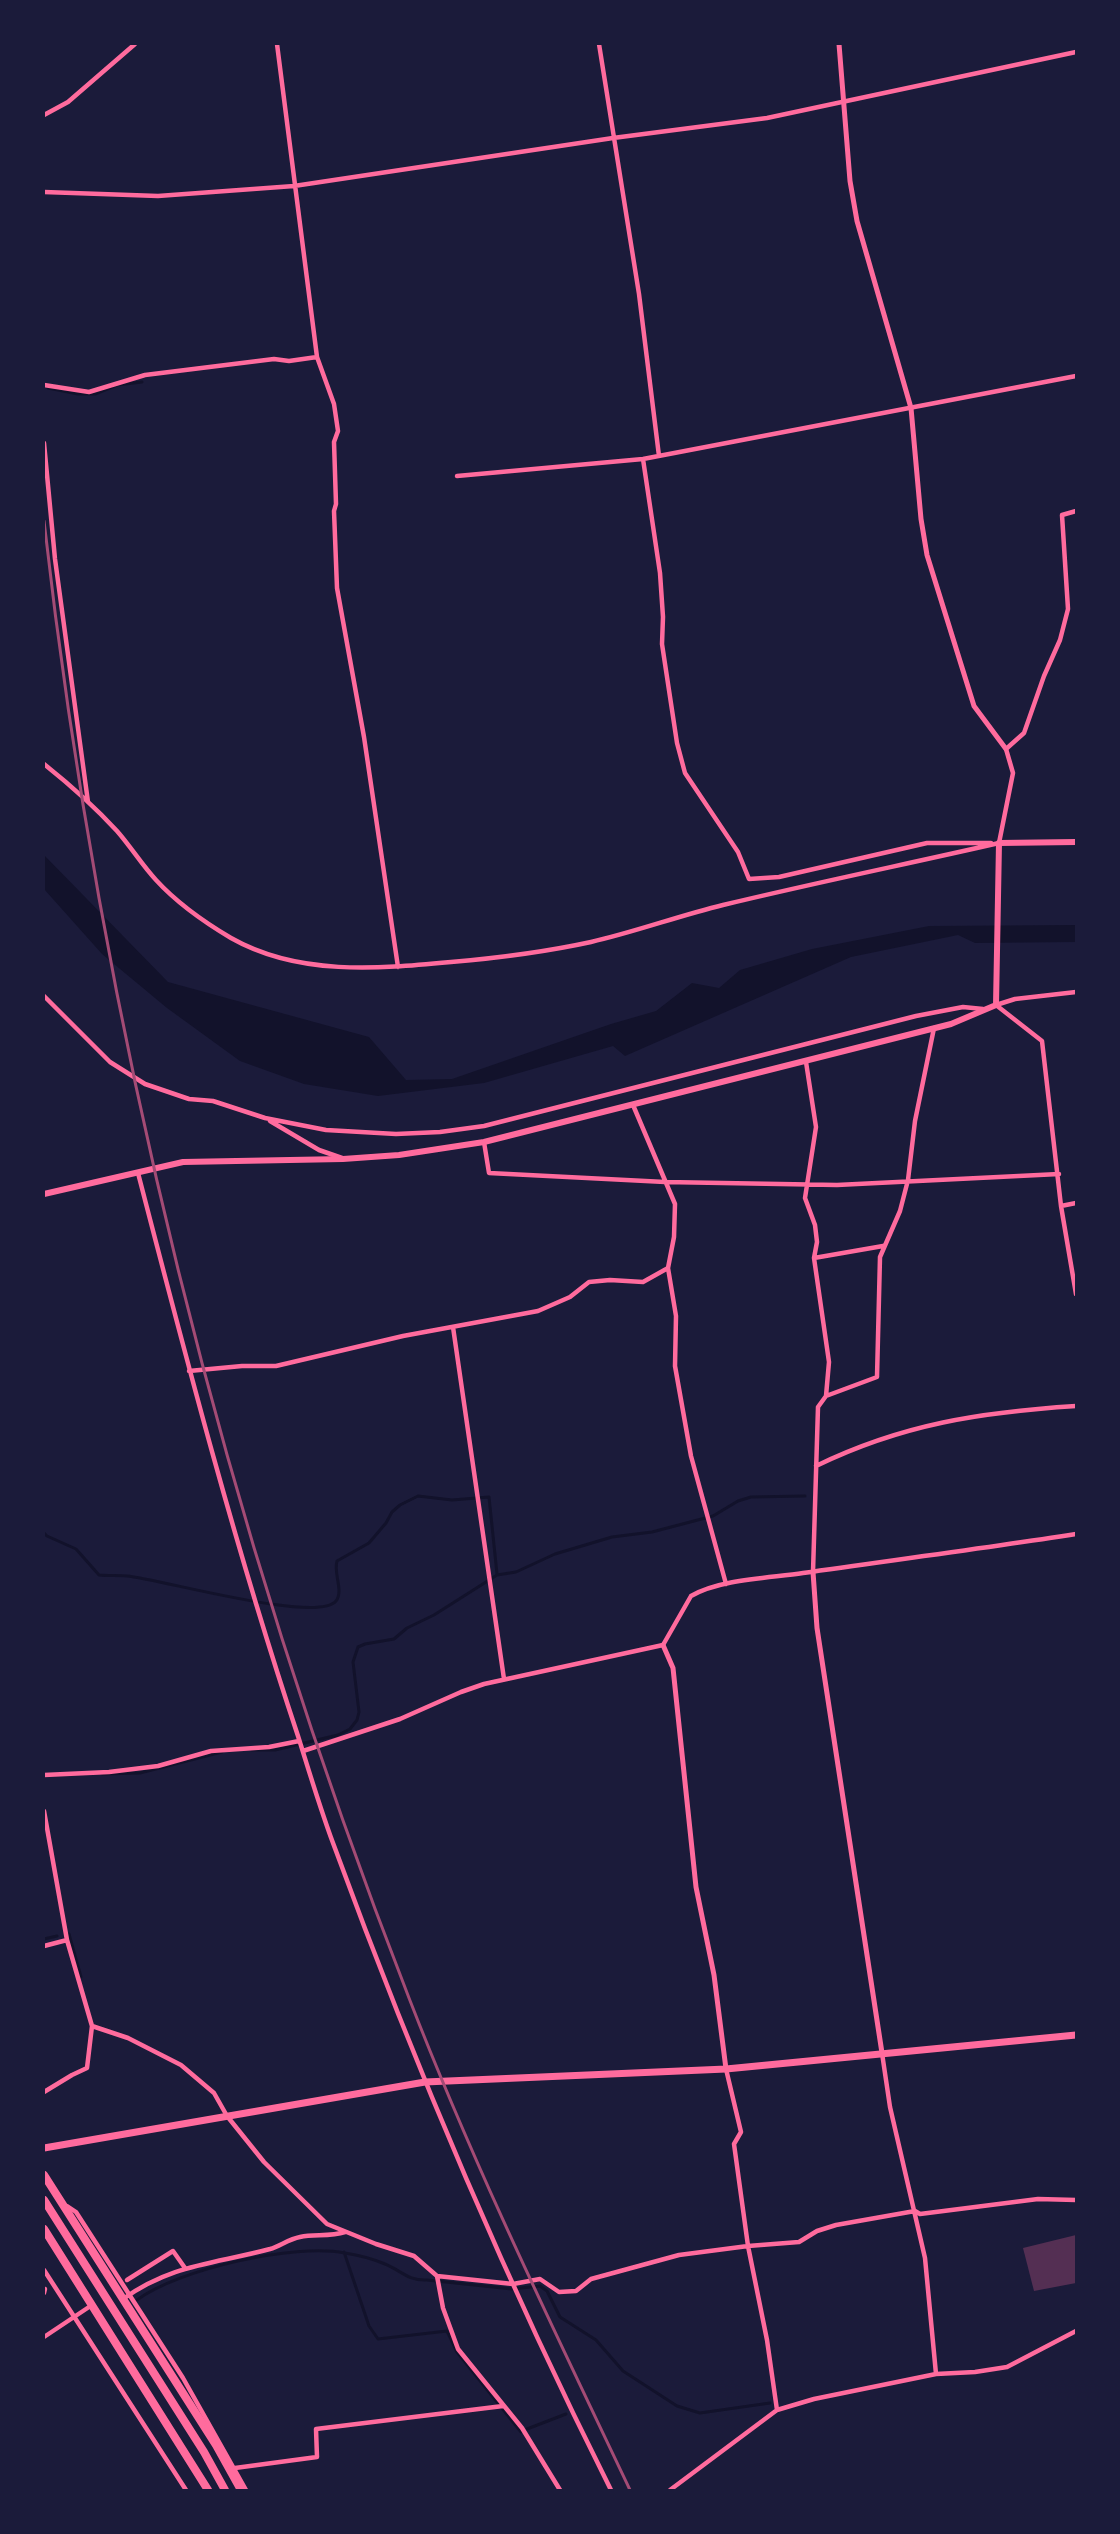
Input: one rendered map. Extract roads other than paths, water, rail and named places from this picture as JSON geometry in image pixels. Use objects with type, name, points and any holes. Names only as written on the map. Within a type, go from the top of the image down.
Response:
[{"type":"highway","points":[[44,2175],[126,2297],[241,2490]]},
{"type":"highway","points":[[44,2200],[204,2452],[225,2490]]},
{"type":"highway","points":[[44,2229],[208,2490]]},
{"type":"main road","points":[[44,1194],[183,1162],[343,1159],[399,1155],[484,1142],[934,1028],[996,1005],[999,843],[1077,842]]},
{"type":"main road","points":[[44,2148],[425,2082],[726,2069],[1077,2035]]},
{"type":"street","points":[[44,115],[68,102],[135,44]]},
{"type":"street","points":[[277,44],[317,357],[334,404],[338,430],[334,441],[336,504],[334,512],[338,588],[364,737],[398,967]]},
{"type":"street","points":[[599,44],[639,294],[659,456]]},
{"type":"street","points":[[839,44],[843,102],[857,222],[911,408],[921,519],[927,555],[974,706],[1006,749],[1013,773],[999,843]]},
{"type":"street","points":[[44,192],[158,196],[294,186],[613,138],[767,118],[1077,52]]},
{"type":"street","points":[[44,385],[89,392],[145,375],[274,359],[289,361],[317,357]]},
{"type":"street","points":[[457,476],[643,459],[1077,376]]},
{"type":"street","points":[[44,443],[55,559],[88,802]]},
{"type":"street","points":[[643,459],[660,573],[662,644],[677,742],[686,773],[738,852],[749,879],[779,877],[927,843],[999,843]]},
{"type":"street","points":[[1006,749],[1024,733],[1044,676],[1060,640],[1068,609],[1062,515],[1077,511]]},
{"type":"street","points":[[44,764],[88,802],[117,832],[157,881],[191,912],[232,939],[261,952],[300,963],[343,968],[398,967],[507,957],[594,941],[722,905],[999,843]]},
{"type":"street","points":[[996,1005],[1015,999],[1077,992]]},
{"type":"street","points":[[44,996],[110,1062],[145,1084],[189,1099],[213,1101],[265,1118],[326,1130],[396,1134],[440,1132],[473,1127],[916,1016],[963,1007],[986,1009]]},
{"type":"street","points":[[996,1005],[1042,1041],[1061,1206],[1077,1294]]},
{"type":"street","points":[[826,1396],[877,1377],[880,1257],[900,1211],[908,1180],[915,1120],[934,1028]]},
{"type":"street","points":[[806,1062],[816,1127],[805,1198],[816,1233],[814,1258],[829,1362],[826,1396],[818,1407],[813,1572],[817,1628],[890,2107],[925,2258],[936,2374]]},
{"type":"street","points":[[633,1105],[675,1204],[674,1237],[668,1268],[676,1316],[675,1366],[691,1456],[726,1584]]},
{"type":"street","points":[[265,1118],[319,1150],[343,1159]]},
{"type":"street","points":[[484,1142],[489,1173],[665,1182],[806,1184],[868,1184],[908,1180],[1059,1174]]},
{"type":"street","points":[[138,1173],[189,1371],[256,1608],[332,1842],[425,2082],[550,2369],[611,2490]]},
{"type":"street","points":[[1061,1206],[1077,1203]]},
{"type":"street","points":[[814,1258],[883,1246]]},
{"type":"street","points":[[189,1371],[242,1366],[276,1366],[453,1327],[538,1311],[570,1297],[589,1282],[609,1280],[643,1282],[668,1268]]},
{"type":"street","points":[[453,1327],[504,1679]]},
{"type":"street","points":[[816,1466],[875,1439],[926,1426],[982,1414],[1077,1406]]},
{"type":"street","points":[[303,1751],[400,1719],[461,1692],[504,1679],[663,1645],[691,1596],[699,1591],[726,1584],[1077,1534]]},
{"type":"street","points":[[663,1645],[673,1668],[696,1887],[714,1975],[726,2069],[741,2132],[734,2144],[748,2246],[767,2340],[777,2410]]},
{"type":"street","points":[[44,1775],[109,1772],[158,1766],[211,1751],[269,1747],[299,1741]]},
{"type":"street","points":[[44,1811],[67,1940],[92,2026],[87,2068],[44,2092]]},
{"type":"street","points":[[44,1946],[67,1940]]},
{"type":"street","points":[[92,2026],[146,2046],[181,2065],[214,2093],[227,2116],[264,2162],[327,2224],[376,2244],[414,2256],[437,2277],[443,2308],[458,2349],[522,2428],[560,2490]]},
{"type":"street","points":[[437,2277],[513,2284],[540,2279],[559,2292],[576,2291],[591,2279],[679,2255],[800,2242],[817,2231],[836,2225],[915,2211],[920,2214],[1038,2199],[1077,2200]]},
{"type":"street","points":[[246,2490],[183,2378],[126,2297],[148,2282],[185,2268],[271,2249],[298,2237],[332,2236],[345,2232]]},
{"type":"street","points":[[127,2280],[173,2251],[185,2268]]},
{"type":"street","points":[[44,2270],[186,2490]]},
{"type":"street","points":[[44,2327],[45,2336],[92,2306]]},
{"type":"street","points":[[670,2490],[777,2410],[814,2399],[936,2374],[975,2372],[1007,2367],[1077,2331]]},
{"type":"street","points":[[235,2468],[316,2457],[316,2428],[503,2406]]},
{"type":"waterway","points":[[48,388],[78,394],[95,394],[117,385],[142,382]]},
{"type":"waterway","points":[[44,1533],[76,1549],[99,1575],[145,1579],[270,1604],[323,1607],[336,1601],[338,1597],[337,1561],[369,1543],[400,1505],[418,1496],[452,1500],[489,1497],[497,1574]]},
{"type":"waterway","points":[[252,1750],[275,1750],[338,1735],[350,1729],[357,1720],[359,1712],[353,1662],[358,1647],[394,1639],[407,1628],[434,1615],[497,1575],[516,1572],[555,1554],[612,1537],[652,1532],[713,1516],[738,1501],[751,1497],[805,1496]]},
{"type":"waterway","points":[[102,1774],[140,1773],[222,1752]]},
{"type":"waterway","points":[[69,1934],[81,1977]]},
{"type":"waterway","points":[[44,1939],[57,1936]]},
{"type":"waterway","points":[[137,2300],[180,2278],[238,2261],[297,2252],[345,2253],[380,2262],[420,2280],[512,2289],[540,2286],[547,2291],[560,2317],[596,2340],[623,2371],[677,2406],[700,2413],[770,2403]]},
{"type":"waterway","points":[[344,2252],[369,2326],[378,2339],[447,2331],[457,2352],[521,2432]]},
{"type":"waterway","points":[[527,2429],[566,2414]]},
{"type":"railway","points":[[44,521],[68,710],[99,898],[136,1085],[178,1271],[227,1456],[282,1638],[343,1819],[409,1998],[487,2185],[630,2490]]}]
